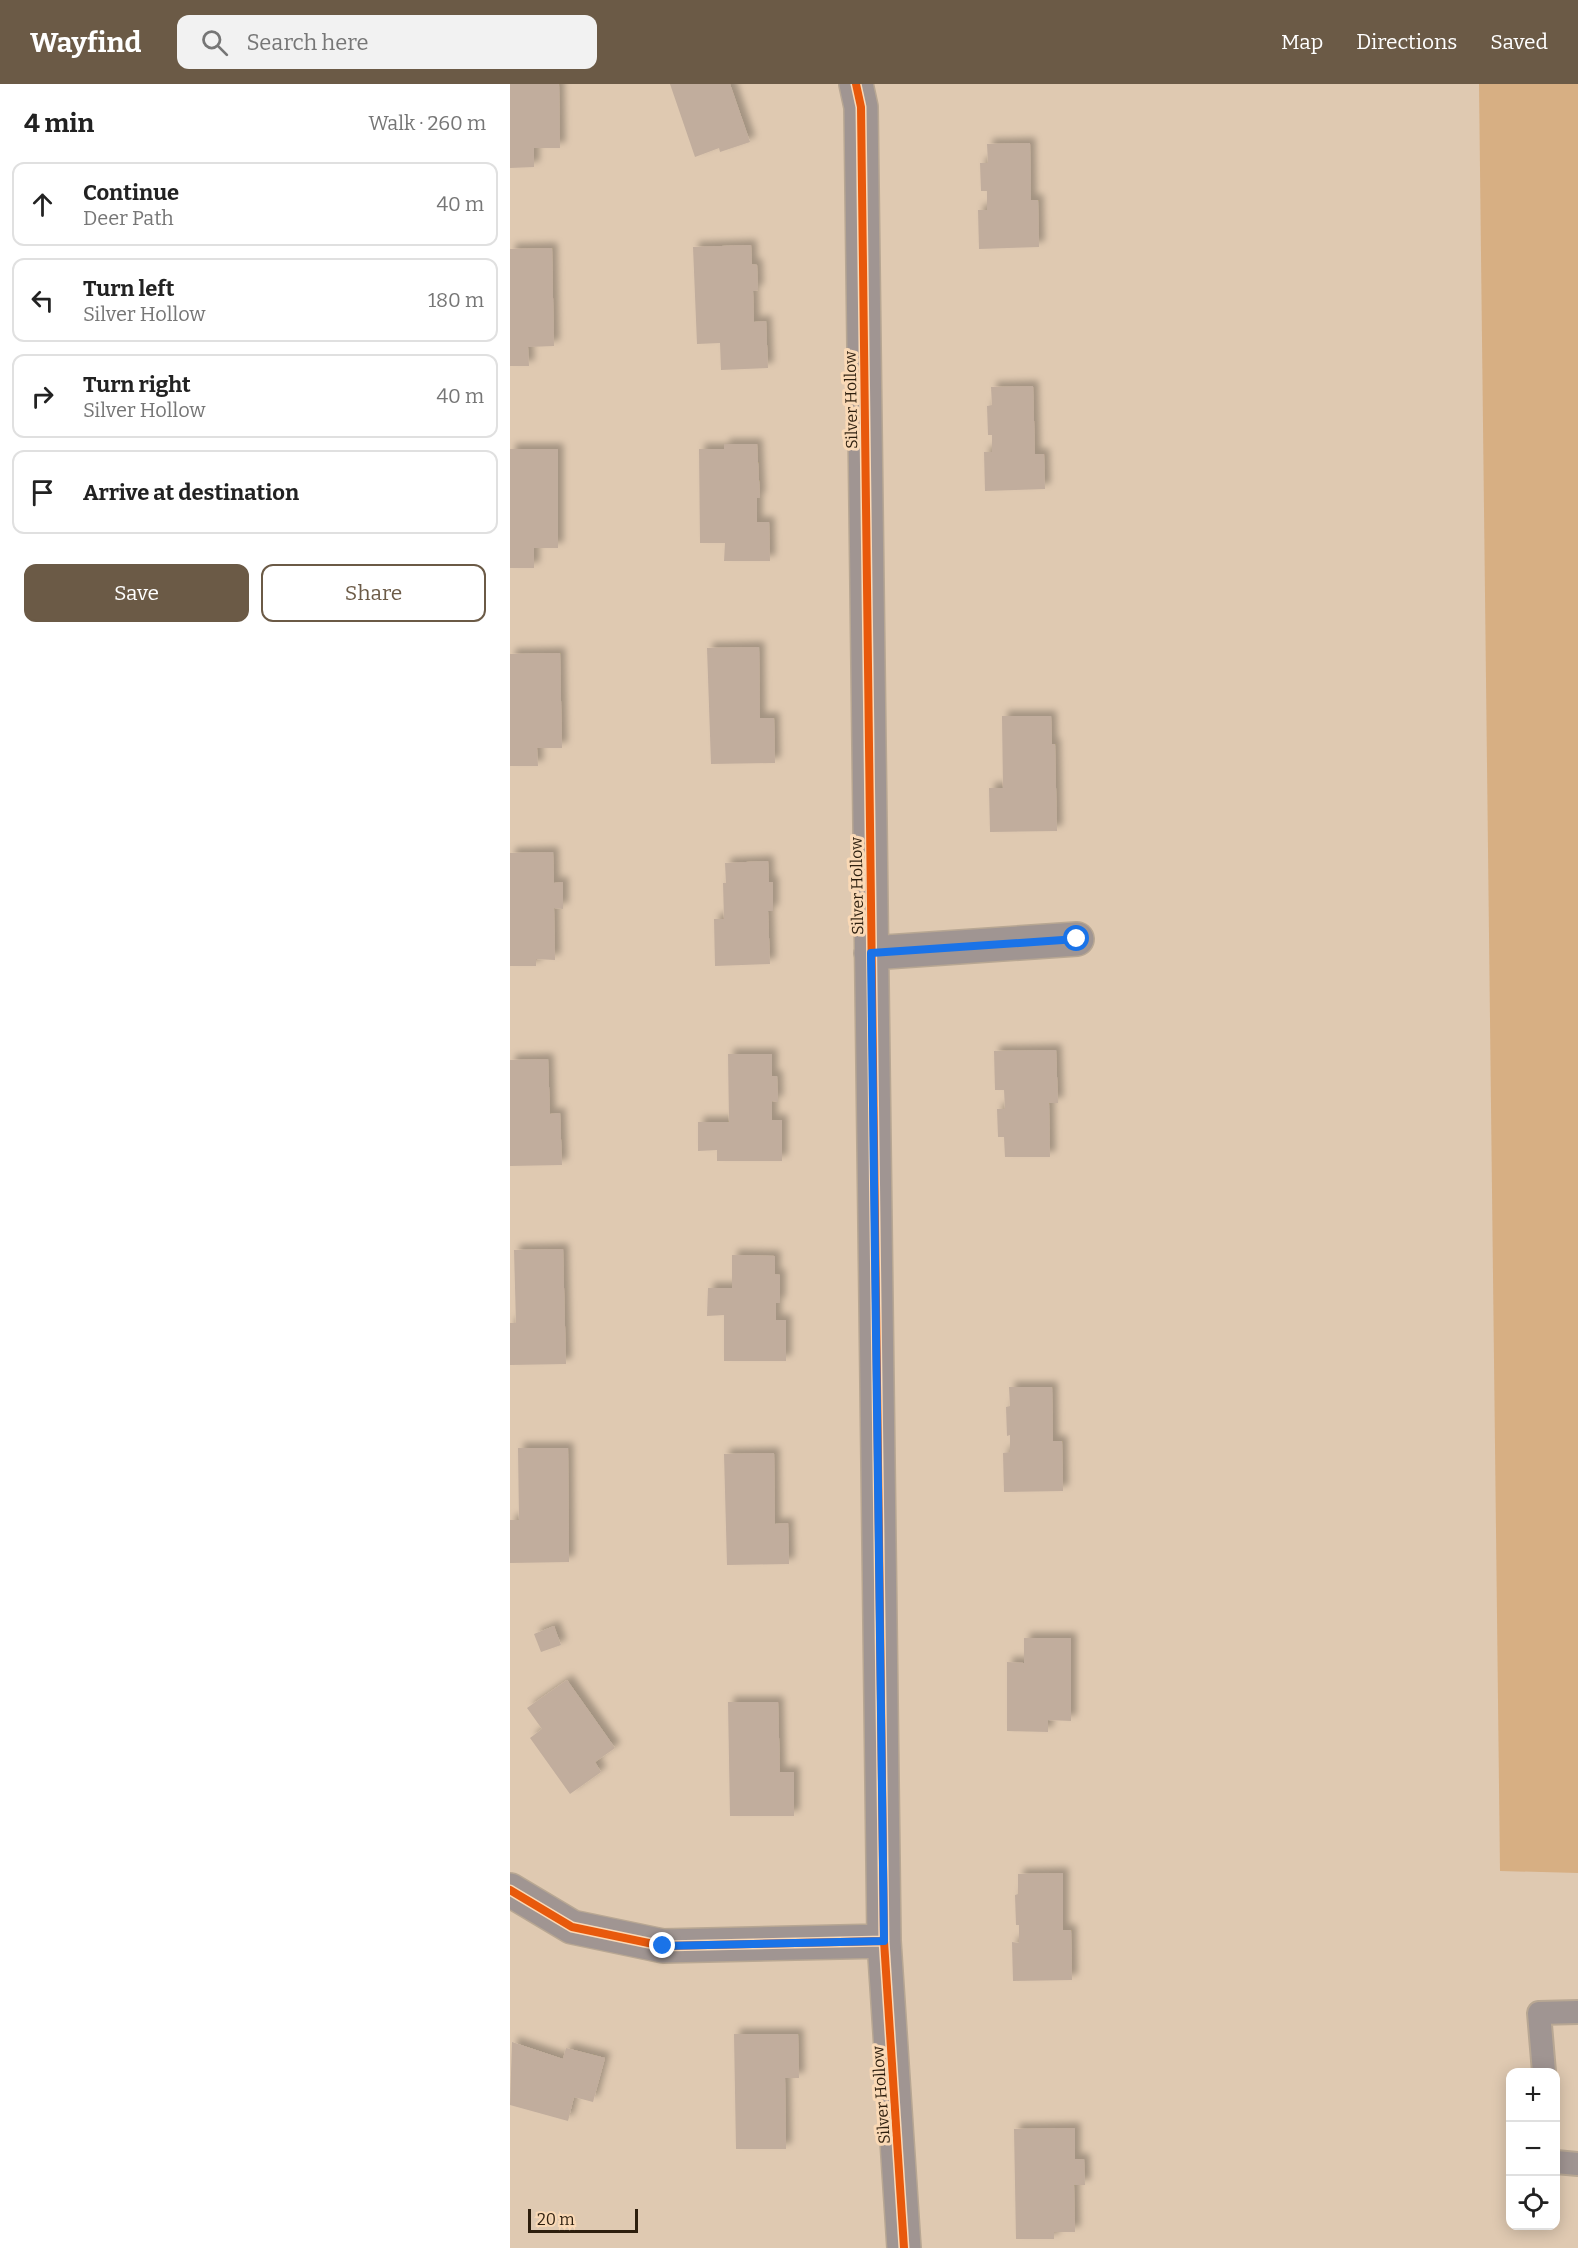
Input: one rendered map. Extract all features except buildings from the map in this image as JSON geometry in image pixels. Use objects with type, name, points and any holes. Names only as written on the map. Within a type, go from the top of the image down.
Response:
[{"type":"street","name":"Silver Hollow","points":[[856,84],[861,107],[884,1941],[904,2248]]},
{"type":"street","points":[[871,953],[1077,939]]},
{"type":"street","points":[[510,1890],[572,1927],[663,1946],[884,1941]]},
{"type":"lane","points":[[1544,2068],[1539,2013],[1578,2012]]},
{"type":"lane","points":[[1560,2162],[1578,2164]]},
{"type":"shaded area","points":[[1479,84],[1578,84],[1578,1873],[1500,1871]]},
{"type":"cycle path","points":[[856,84],[861,107],[884,1941],[904,2248]]},
{"type":"cycle path","points":[[510,1890],[572,1927],[663,1946],[884,1941]]},
{"type":"route","points":[[663,1946],[884,1941],[871,953],[1077,939]]}]
